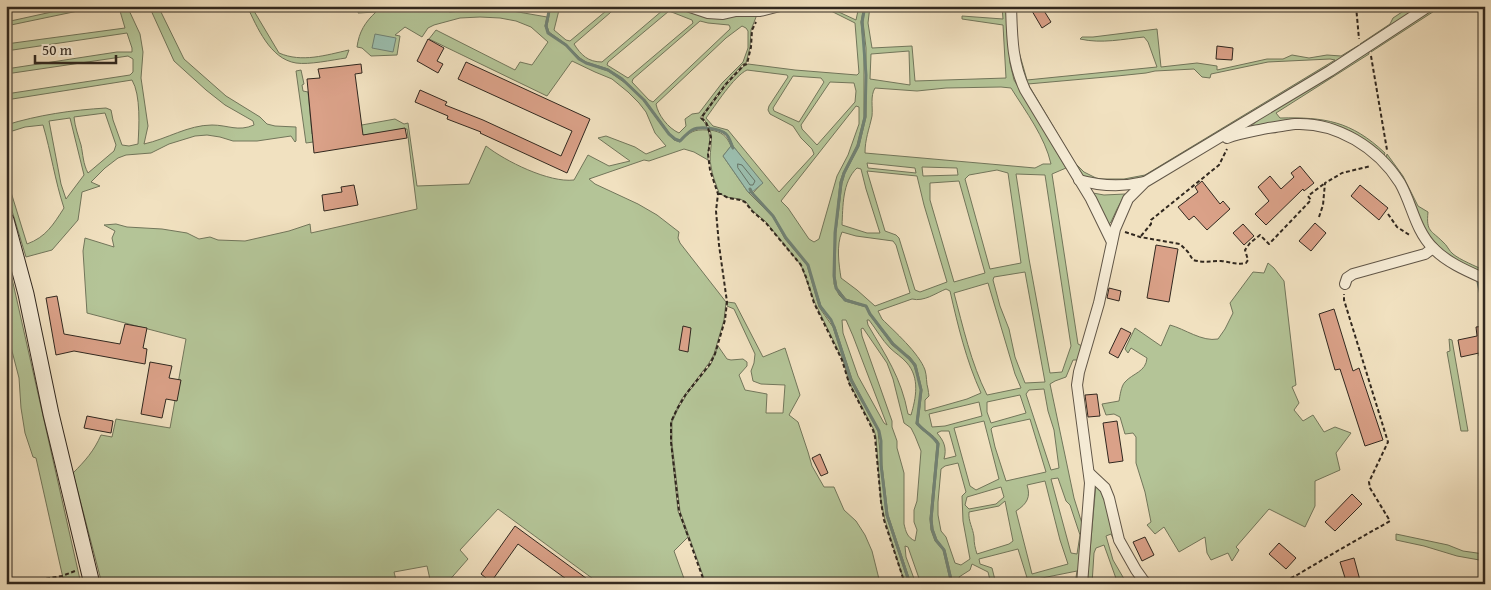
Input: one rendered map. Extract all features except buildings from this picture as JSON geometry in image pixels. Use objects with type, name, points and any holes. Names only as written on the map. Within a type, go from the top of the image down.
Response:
[{"type":"main road","points":[[6,220],[26,294],[51,414],[92,584]]},
{"type":"street","points":[[687,6],[708,13],[723,14],[736,11],[760,11],[780,6]]},
{"type":"street","points":[[1011,6],[1014,61],[1018,75],[1025,90],[1091,199],[1112,242]]},
{"type":"street","points":[[1082,584],[1089,472],[1078,399],[1079,372],[1099,303],[1115,229],[1128,199],[1145,182],[1330,71],[1428,6]]},
{"type":"street","points":[[1197,152],[1234,135],[1296,124],[1332,128],[1361,143],[1392,171],[1401,185],[1425,239],[1433,248],[1468,271],[1485,279]]},
{"type":"street","points":[[1079,180],[1089,183],[1118,185],[1132,185],[1145,182]]},
{"type":"street","points":[[1345,284],[1347,278],[1353,274],[1425,254],[1433,248]]},
{"type":"street","points":[[1089,472],[1105,488],[1119,540],[1146,584]]},
{"type":"path","points":[[1115,229],[1140,237],[1180,244],[1193,260],[1246,263],[1248,260],[1245,250],[1250,243],[1260,235],[1268,244],[1311,200],[1308,196],[1324,183],[1342,173],[1377,164],[1382,160],[1387,151],[1366,48],[1360,45],[1356,6]]},
{"type":"path","points":[[705,584],[679,511],[671,442],[672,422],[677,409],[686,394],[710,364],[725,320],[726,295],[716,211],[718,194],[710,170],[708,154],[711,137],[706,122],[701,118],[726,84],[747,64],[752,30],[760,11]]},
{"type":"path","points":[[1140,237],[1151,220],[1219,165],[1234,135]]},
{"type":"path","points":[[1319,217],[1323,205],[1324,183]]},
{"type":"path","points":[[718,194],[745,202],[778,237],[797,260],[804,272],[814,303],[842,360],[849,383],[876,437],[884,520],[905,584]]},
{"type":"path","points":[[1388,214],[1397,227],[1420,240],[1425,239]]},
{"type":"path","points":[[1280,584],[1390,522],[1370,488],[1369,482],[1388,442],[1344,300],[1345,284]]},
{"type":"path","points":[[14,584],[67,575],[88,564]]},
{"type":"shaded area","points":[[79,6],[102,6],[6,26],[6,22]]},
{"type":"shaded area","points":[[116,6],[127,6],[140,34],[143,52],[141,78],[148,126],[144,144],[194,127],[218,125],[243,128],[254,125],[253,121],[225,105],[206,90],[174,61],[149,6],[158,6],[184,59],[226,96],[260,117],[267,124],[296,127],[296,141],[291,136],[257,141],[233,141],[207,135],[195,136],[169,144],[151,153],[126,155],[118,158],[91,182],[100,186],[82,192],[78,220],[52,250],[26,257],[6,191],[6,176],[27,244],[44,234],[64,208],[43,125],[25,127],[6,133],[6,125],[30,118],[106,108],[111,110],[122,145],[129,146],[138,144],[138,102],[132,80],[6,100],[6,94],[130,75],[133,72],[133,59],[128,56],[6,74],[6,69],[117,52],[132,52],[127,33],[6,51],[6,44],[125,28],[120,11]],"holes":[[[105,113],[116,145],[114,151],[88,173],[74,117]],[[70,118],[84,175],[66,199],[61,184],[49,121]]]},
{"type":"shaded area","points":[[247,6],[251,6],[279,53],[305,58],[349,50],[346,58],[307,63],[296,63],[287,60],[272,49],[266,41]]},
{"type":"shaded area","points":[[360,6],[432,6],[450,12],[495,8],[547,17],[545,26],[548,33],[585,63],[608,71],[628,85],[643,100],[674,140],[680,142],[692,132],[708,130],[710,138],[708,160],[684,149],[649,161],[644,160],[589,179],[595,184],[657,215],[679,232],[678,238],[680,243],[726,302],[724,320],[714,354],[681,400],[671,422],[671,443],[678,511],[688,537],[674,551],[686,584],[600,584],[498,509],[460,550],[468,559],[446,584],[431,584],[427,566],[394,572],[397,584],[102,584],[73,473],[89,456],[101,435],[112,437],[116,419],[170,428],[186,339],[87,313],[83,251],[85,238],[114,247],[112,238],[115,231],[104,225],[116,224],[127,227],[187,233],[199,239],[210,237],[218,240],[245,241],[310,224],[311,233],[417,209],[407,129],[306,143],[296,71],[301,70],[304,84],[302,85],[303,91],[308,92],[312,134],[395,119],[404,124],[408,123],[417,186],[469,184],[486,146],[504,158],[540,175],[574,180],[588,155],[609,166],[630,161],[598,138],[606,136],[635,147],[646,154],[666,146],[655,133],[646,112],[639,103],[612,79],[572,61],[547,96],[429,39],[436,30],[515,70],[520,62],[532,65],[548,42],[531,27],[516,21],[500,18],[460,18],[428,28],[422,37],[405,27],[395,35],[400,36],[397,55],[371,56],[362,48],[357,47],[363,28],[376,12],[358,13]]},
{"type":"shaded area","points":[[551,6],[560,6],[554,30],[570,41],[612,6],[618,6],[574,44],[585,57],[593,61],[602,62],[663,10],[660,6],[679,6],[689,11],[758,12],[751,30],[750,47],[746,63],[725,84],[700,118],[707,128],[692,131],[680,140],[675,139],[670,134],[644,99],[622,78],[608,69],[586,62],[580,58],[567,45],[549,32],[547,26]],"holes":[[[669,11],[692,20],[693,23],[628,78],[607,65],[608,62]],[[700,21],[729,25],[730,29],[653,102],[632,82],[633,79]],[[742,26],[746,28],[748,31],[748,48],[743,62],[722,83],[699,113],[692,114],[685,119],[686,126],[679,133],[664,121],[656,104],[726,38]]]},
{"type":"shaded area","points":[[859,6],[864,6],[861,22],[864,48],[864,117],[857,145],[840,182],[835,233],[834,284],[839,295],[845,301],[866,307],[892,345],[909,358],[914,366],[921,390],[916,424],[937,444],[930,519],[931,530],[935,541],[943,550],[951,584],[921,584],[908,547],[905,546],[906,557],[916,584],[911,584],[888,515],[879,431],[852,379],[835,327],[821,306],[808,265],[786,238],[774,216],[753,193],[762,183],[733,146],[728,135],[725,132],[711,129],[703,118],[727,84],[748,64],[857,75],[859,73],[855,23],[827,9],[828,7],[856,20]],"holes":[[[747,70],[787,75],[788,77],[768,110],[770,114],[793,126],[814,154],[779,192],[728,130],[713,126],[706,118],[736,78]],[[793,76],[821,78],[824,82],[799,122],[774,111],[773,108]],[[830,82],[854,83],[856,91],[855,102],[817,145],[802,129],[801,125]],[[856,106],[859,107],[859,124],[848,155],[837,176],[819,239],[814,242],[809,239],[781,201]],[[842,320],[846,320],[853,336],[887,425],[884,423],[858,376],[843,333]],[[867,320],[869,320],[887,345],[905,361],[914,375],[916,388],[911,415],[908,414],[897,378]],[[863,328],[887,363],[904,423],[911,428],[921,451],[917,501],[914,510],[914,522],[917,530],[915,541],[907,534],[904,524],[904,473],[892,421],[861,329]]]},
{"type":"shaded area","points":[[865,6],[870,6],[868,23],[872,48],[912,46],[915,81],[1006,78],[1003,25],[962,19],[962,16],[1003,19],[1002,6],[1006,6],[1010,63],[1014,80],[1066,168],[1052,174],[1078,344],[1082,346],[1079,360],[1073,360],[1066,377],[1050,384],[1074,498],[1084,530],[1079,584],[1075,584],[1077,571],[1037,579],[1038,584],[1029,584],[1018,549],[979,559],[980,564],[992,568],[996,584],[991,584],[988,572],[972,564],[970,570],[959,577],[961,584],[953,584],[945,550],[937,540],[933,529],[932,519],[939,443],[918,423],[922,390],[916,365],[910,357],[898,349],[870,313],[867,306],[846,299],[837,288],[835,276],[836,233],[842,183],[859,146],[866,117],[866,48],[863,22]],"holes":[[[909,51],[910,85],[870,79],[871,54]],[[875,88],[917,91],[946,88],[1011,88],[1040,134],[1051,164],[1043,164],[1035,168],[865,153],[866,139],[872,116],[873,91]],[[867,163],[915,168],[916,173],[868,168]],[[922,167],[957,168],[958,175],[923,176]],[[857,168],[861,169],[880,233],[867,233],[842,225],[843,203],[848,180]],[[997,170],[1008,173],[1021,263],[990,269],[965,179],[969,175]],[[867,171],[917,176],[947,282],[920,292],[915,290],[899,238],[885,231]],[[1016,174],[1045,175],[1071,346],[1062,372],[1050,373],[1029,259]],[[959,181],[985,273],[954,282],[930,200],[930,183]],[[842,232],[856,236],[893,241],[896,245],[910,293],[875,306],[841,278],[839,243]],[[1025,272],[1045,382],[1025,383],[1015,357],[1009,329],[993,280],[994,277]],[[988,283],[1015,374],[1021,388],[987,395],[972,358],[954,293]],[[946,289],[950,291],[959,330],[981,393],[925,411],[925,400],[929,395],[926,372],[922,363],[906,343],[882,319],[878,311],[912,299],[930,297]],[[1044,389],[1054,430],[1059,468],[1051,470],[1026,394],[1029,390]],[[1020,395],[1026,413],[991,423],[987,412],[987,402]],[[979,402],[982,416],[945,426],[932,427],[929,414]],[[1030,419],[1046,472],[1006,481],[991,429],[993,427]],[[984,421],[999,479],[976,490],[970,486],[954,428]],[[949,431],[956,456],[944,459],[945,448],[937,433]],[[958,463],[966,492],[962,496],[963,521],[970,559],[961,565],[955,563],[946,537],[941,531],[938,515],[941,469]],[[1058,478],[1066,501],[1070,505],[1080,535],[1077,554],[1071,553],[1051,479]],[[1045,481],[1068,564],[1032,574],[1016,511],[1023,506],[1028,497],[1027,485]],[[1001,487],[1004,497],[996,504],[969,509],[965,505],[967,497]],[[1005,501],[1013,541],[977,554],[969,512],[999,506]]]},
{"type":"shaded area","points":[[1411,6],[1421,6],[1362,47],[1360,44],[1390,24],[1393,18]]},
{"type":"shaded area","points":[[1436,6],[1442,6],[1371,52],[1371,49]]},
{"type":"shaded area","points":[[1157,29],[1161,67],[1197,63],[1217,66],[1217,70],[1267,59],[1283,59],[1292,55],[1309,58],[1327,55],[1341,56],[1359,45],[1360,48],[1147,177],[1133,182],[1087,178],[1080,174],[1024,82],[1019,52],[1027,80],[1157,67],[1148,42],[1144,37],[1104,41],[1080,39],[1082,37]],"holes":[[[1335,60],[1145,175],[1124,179],[1101,179],[1084,172],[1075,163],[1028,84],[1155,71],[1194,69],[1202,77],[1210,78],[1211,74],[1268,62]]]},
{"type":"shaded area","points":[[1369,50],[1369,54],[1276,113],[1280,118],[1324,120],[1337,123],[1373,142],[1385,153],[1384,156],[1350,132],[1339,127],[1313,121],[1285,121],[1251,127],[1261,118]]},
{"type":"shaded area","points":[[710,130],[721,133],[727,139],[731,146],[723,156],[748,192],[773,217],[785,239],[807,265],[819,307],[833,327],[850,380],[878,431],[886,515],[909,584],[905,584],[885,520],[881,502],[874,430],[849,382],[843,360],[815,303],[801,265],[766,222],[746,202],[726,197],[719,193],[710,162]]},
{"type":"shaded area","points":[[1387,154],[1403,176],[1418,206],[1428,212],[1430,230],[1453,254],[1485,271],[1485,275],[1452,258],[1430,238],[1386,158]]},
{"type":"shaded area","points":[[1093,193],[1104,195],[1125,194],[1109,224],[1099,208]]},
{"type":"shaded area","points":[[6,257],[81,584],[67,584],[63,578],[36,458],[33,457],[25,433],[19,378],[6,328]]},
{"type":"shaded area","points":[[1268,263],[1284,281],[1296,385],[1292,387],[1299,403],[1294,410],[1303,421],[1313,415],[1324,432],[1335,427],[1351,433],[1336,453],[1340,470],[1315,481],[1315,506],[1305,527],[1269,509],[1236,547],[1239,550],[1232,561],[1228,553],[1211,560],[1207,553],[1205,537],[1179,552],[1164,527],[1155,534],[1147,525],[1151,522],[1145,492],[1136,463],[1136,437],[1133,433],[1125,434],[1120,417],[1114,414],[1106,415],[1102,404],[1119,401],[1124,384],[1142,369],[1146,363],[1147,358],[1131,348],[1128,353],[1125,349],[1135,328],[1161,346],[1170,325],[1206,339],[1218,339],[1233,313],[1230,303],[1253,272],[1264,273]]},
{"type":"shaded area","points":[[727,302],[735,303],[763,357],[785,348],[800,395],[789,415],[798,422],[812,466],[824,487],[834,487],[844,510],[856,521],[865,535],[872,551],[879,579],[872,584],[706,584],[680,511],[672,443],[672,422],[687,394],[711,364],[718,346],[727,359],[743,359],[747,362],[747,366],[739,375],[745,390],[767,394],[766,413],[783,413],[785,385],[761,384],[753,381],[751,371],[755,354],[734,309],[727,306]]},
{"type":"shaded area","points":[[1449,339],[1452,340],[1468,431],[1461,431],[1447,352],[1450,351]]},
{"type":"shaded area","points":[[1481,429],[1485,432],[1485,561],[1457,556],[1396,540],[1396,534],[1448,545],[1463,551],[1484,554]]},
{"type":"shaded area","points":[[1096,484],[1099,485],[1133,573],[1111,534],[1106,536],[1113,560],[1127,584],[1118,584],[1104,545],[1096,548],[1092,584],[1087,584]]},
{"type":"water","points":[[375,34],[396,38],[393,52],[372,48]]},
{"type":"water","points":[[733,146],[763,183],[751,193],[748,192],[723,156]]},
{"type":"waterway","points":[[550,6],[546,26],[548,33],[566,45],[579,59],[608,70],[622,79],[644,100],[669,134],[675,139],[680,141],[692,130],[709,128],[726,134],[733,148]]},
{"type":"waterway","points":[[865,6],[862,22],[866,75],[865,117],[858,146],[841,183],[835,233],[834,276],[836,288],[845,300],[866,306],[893,344],[915,365],[921,390],[917,423],[938,444],[931,519],[932,529],[936,540],[944,550],[952,584]]},
{"type":"waterway","points":[[750,189],[773,216],[786,238],[808,265],[820,306],[834,327],[851,380],[879,431],[887,515],[910,584]]},
{"type":"waterway","points":[[1478,282],[1485,313]]}]
